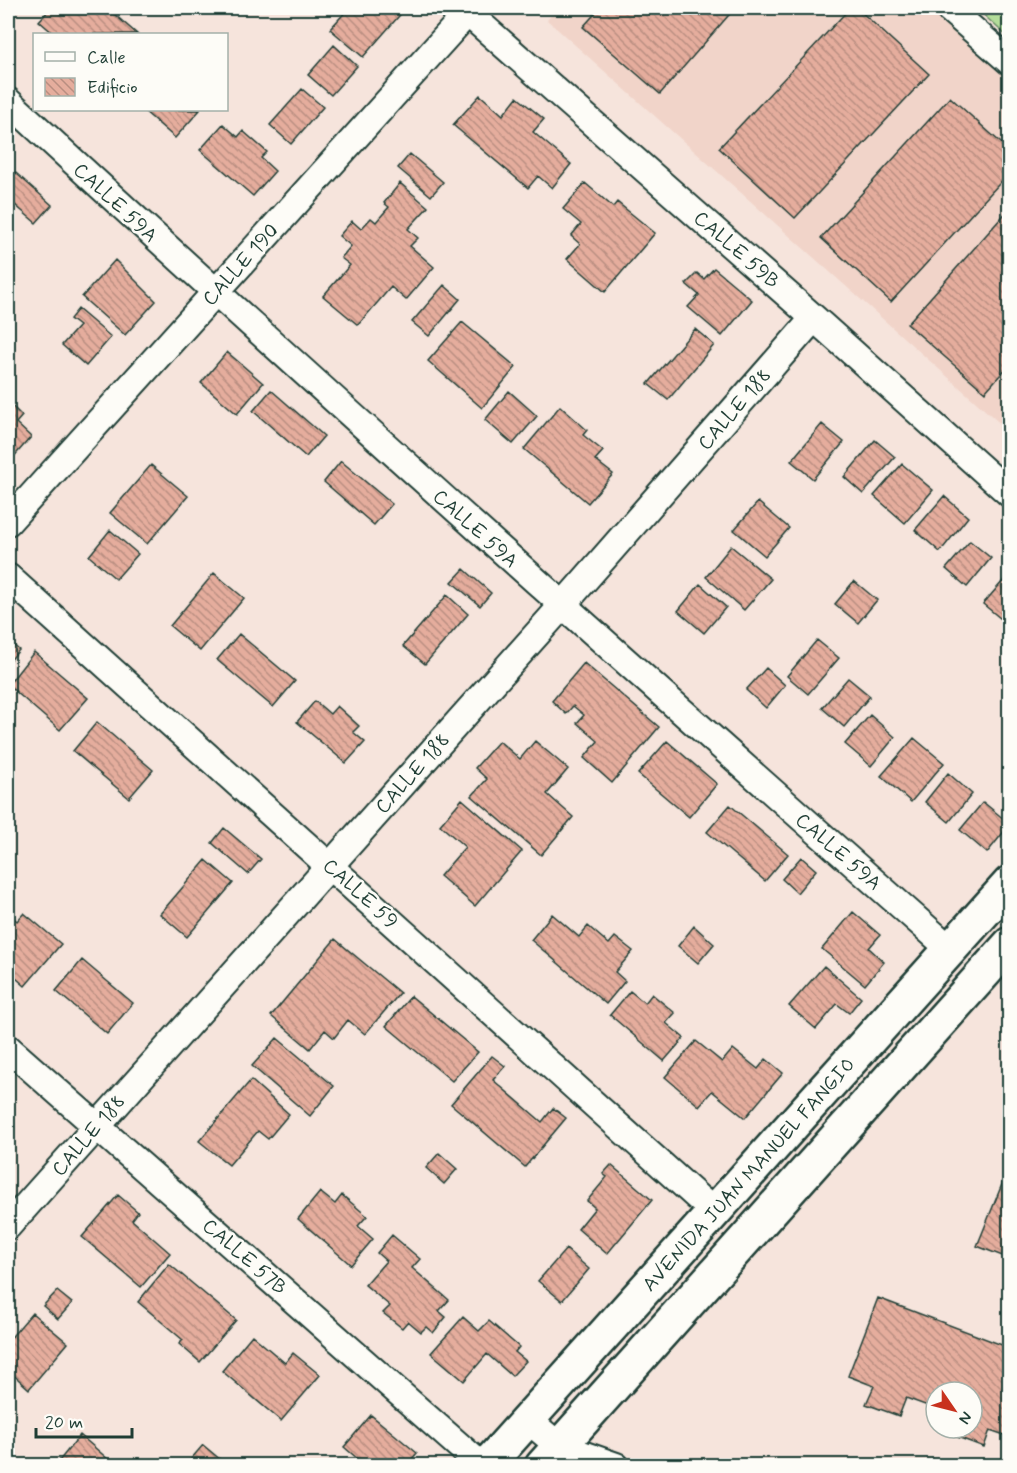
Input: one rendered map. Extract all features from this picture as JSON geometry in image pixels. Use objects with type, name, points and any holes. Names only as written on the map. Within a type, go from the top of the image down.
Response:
[{"type":"main road","name":"AVENIDA JUAN MANUEL FANGIO","points":[[484,1466],[1010,883]]},
{"type":"main road","name":"AVENIDA JUAN MANUEL FANGIO","points":[[550,1456],[1010,944]]},
{"type":"street","points":[[948,8],[1010,62]]},
{"type":"street","name":"CALLE 190","points":[[8,522],[467,9]]},
{"type":"street","name":"CALLE 59B","points":[[467,9],[1010,494]]},
{"type":"street","name":"CALLE 59A","points":[[8,101],[214,293],[562,606],[950,949]]},
{"type":"street","name":"CALLE 188","points":[[8,1226],[562,606],[814,318]]},
{"type":"street","name":"CALLE 59","points":[[8,577],[714,1212]]},
{"type":"street","name":"CALLE 57B","points":[[8,1048],[484,1466]]},
{"type":"street","points":[[527,1419],[550,1456],[616,1466]]},
{"type":"shaded area","points":[[558,8],[935,8],[1009,74],[1009,420],[1004,427],[547,20]]},
{"type":"green space","points":[[976,8],[1009,8],[1009,38]]},
{"type":"building","points":[[51,8],[118,8],[113,13],[136,33],[53,33],[39,21]]},
{"type":"building","points":[[349,8],[406,8],[363,57],[330,29]]},
{"type":"building","points":[[600,8],[735,8],[660,94],[583,27]]},
{"type":"building","points":[[850,8],[857,8],[929,74],[795,218],[719,148]]},
{"type":"building","points":[[334,45],[357,66],[331,95],[308,75]]},
{"type":"building","points":[[302,89],[323,107],[291,144],[270,125]]},
{"type":"building","points":[[480,95],[503,115],[517,97],[544,119],[533,132],[571,164],[552,188],[538,176],[528,188],[453,125]]},
{"type":"building","points":[[950,97],[1010,151],[1010,172],[891,302],[821,238]]},
{"type":"building","points":[[144,111],[199,111],[175,138]]},
{"type":"building","points":[[223,124],[238,137],[243,131],[267,152],[261,158],[275,171],[253,196],[200,150]]},
{"type":"building","points":[[410,154],[443,182],[431,196],[398,168]]},
{"type":"building","points":[[8,166],[52,205],[36,223],[8,199]]},
{"type":"building","points":[[400,183],[428,207],[408,229],[418,238],[410,246],[434,267],[406,300],[391,287],[358,325],[323,296],[350,265],[341,258],[351,246],[339,236],[352,221],[361,229],[371,218],[376,222],[389,207],[384,203]]},
{"type":"building","points":[[585,183],[613,207],[617,202],[655,233],[605,292],[567,259],[580,244],[571,236],[581,224],[563,209]]},
{"type":"building","points":[[1010,208],[1010,364],[985,392],[907,324]]},
{"type":"building","points":[[115,260],[156,301],[125,335],[82,297]]},
{"type":"building","points":[[714,268],[752,300],[722,336],[688,307],[699,295],[686,284],[697,273],[704,279]]},
{"type":"building","points":[[444,285],[460,299],[429,336],[412,322]]},
{"type":"building","points":[[78,309],[111,337],[86,366],[62,345],[79,326],[70,319]]},
{"type":"building","points":[[462,322],[516,367],[482,408],[428,361]]},
{"type":"building","points":[[695,329],[714,345],[668,400],[648,384]]},
{"type":"building","points":[[227,352],[263,383],[237,414],[201,383]]},
{"type":"building","points":[[271,390],[324,436],[306,457],[253,411]]},
{"type":"building","points":[[509,391],[537,416],[513,444],[485,420]]},
{"type":"building","points":[[8,402],[22,416],[16,423],[31,437],[10,461],[8,458]]},
{"type":"building","points":[[560,406],[587,430],[583,435],[603,451],[595,460],[613,474],[588,503],[524,449]]},
{"type":"building","points":[[822,424],[844,442],[813,479],[791,461]]},
{"type":"building","points":[[875,440],[895,457],[863,494],[844,477]]},
{"type":"building","points":[[341,461],[392,504],[374,525],[324,482]]},
{"type":"building","points":[[902,464],[933,490],[905,523],[874,496]]},
{"type":"building","points":[[151,465],[188,496],[147,544],[110,513]]},
{"type":"building","points":[[944,496],[968,517],[940,552],[915,530]]},
{"type":"building","points":[[758,502],[789,528],[765,556],[734,530]]},
{"type":"building","points":[[110,530],[138,554],[116,579],[89,556]]},
{"type":"building","points":[[970,541],[991,558],[967,587],[946,569]]},
{"type":"building","points":[[731,546],[771,579],[744,610],[706,577]]},
{"type":"building","points":[[464,569],[491,593],[480,606],[452,582]]},
{"type":"building","points":[[214,573],[244,598],[200,651],[170,626]]},
{"type":"building","points":[[1010,573],[1010,619],[1006,623],[983,604]]},
{"type":"building","points":[[854,581],[877,600],[858,623],[835,604]]},
{"type":"building","points":[[700,584],[726,607],[704,633],[678,611]]},
{"type":"building","points":[[447,595],[468,614],[425,664],[403,646]]},
{"type":"building","points":[[239,634],[295,681],[273,707],[217,660]]},
{"type":"building","points":[[8,640],[19,650],[8,663]]},
{"type":"building","points":[[817,640],[839,658],[808,694],[787,676]]},
{"type":"building","points":[[34,652],[88,698],[60,730],[8,685]]},
{"type":"building","points":[[584,663],[659,727],[612,783],[584,758],[598,741],[577,723],[584,715],[573,706],[566,714],[552,701]]},
{"type":"building","points":[[766,668],[785,685],[766,708],[746,690]]},
{"type":"building","points":[[848,678],[870,696],[844,727],[822,708]]},
{"type":"building","points":[[315,701],[330,714],[337,706],[359,726],[353,732],[365,742],[346,763],[297,722]]},
{"type":"building","points":[[870,715],[895,737],[871,766],[845,744]]},
{"type":"building","points":[[97,722],[153,770],[129,798],[73,751]]},
{"type":"building","points":[[914,738],[944,763],[911,802],[881,776]]},
{"type":"building","points":[[499,741],[520,759],[535,741],[568,769],[547,794],[573,817],[541,855],[472,796],[487,779],[475,768]]},
{"type":"building","points":[[667,741],[717,784],[689,817],[638,774]]},
{"type":"building","points":[[948,773],[972,794],[949,822],[925,802]]},
{"type":"building","points":[[462,799],[522,851],[475,906],[440,876],[465,847],[440,825]]},
{"type":"building","points":[[983,802],[1010,824],[987,853],[960,830]]},
{"type":"building","points":[[730,805],[788,854],[765,881],[707,832]]},
{"type":"building","points":[[224,828],[261,859],[248,874],[212,843]]},
{"type":"building","points":[[801,857],[816,870],[797,893],[782,879]]},
{"type":"building","points":[[206,860],[233,883],[187,937],[160,914]]},
{"type":"building","points":[[853,912],[880,935],[869,948],[884,962],[865,985],[822,949]]},
{"type":"building","points":[[8,913],[17,921],[24,913],[61,944],[25,986],[8,971]]},
{"type":"building","points":[[552,914],[579,937],[588,926],[609,944],[615,937],[633,951],[615,972],[625,981],[606,1004],[531,940]]},
{"type":"building","points":[[694,926],[714,944],[698,963],[678,946]]},
{"type":"building","points":[[335,939],[400,993],[365,1034],[348,1020],[334,1038],[325,1030],[310,1049],[271,1016]]},
{"type":"building","points":[[82,960],[133,1003],[107,1034],[56,991]]},
{"type":"building","points":[[824,966],[861,998],[849,1013],[837,1004],[816,1029],[789,1006]]},
{"type":"building","points":[[630,991],[645,1003],[652,994],[675,1013],[666,1023],[684,1038],[664,1061],[610,1015]]},
{"type":"building","points":[[411,996],[478,1052],[452,1081],[386,1026]]},
{"type":"building","points":[[277,1038],[334,1086],[310,1116],[252,1066]]},
{"type":"building","points":[[696,1041],[722,1062],[733,1049],[758,1069],[766,1059],[783,1073],[745,1118],[712,1091],[699,1106],[665,1077]]},
{"type":"building","points":[[492,1056],[505,1066],[493,1080],[542,1122],[553,1108],[566,1118],[525,1167],[451,1104]]},
{"type":"building","points":[[251,1080],[289,1114],[268,1139],[258,1131],[229,1165],[199,1141]]},
{"type":"building","points":[[439,1153],[457,1169],[444,1184],[426,1168]]},
{"type":"building","points":[[611,1165],[652,1200],[607,1254],[578,1229],[595,1208],[587,1201],[607,1177],[603,1174]]},
{"type":"building","points":[[1007,1172],[1010,1173],[1010,1259],[977,1246]]},
{"type":"building","points":[[320,1192],[335,1204],[342,1195],[367,1216],[358,1226],[373,1239],[351,1265],[298,1219]]},
{"type":"building","points":[[118,1195],[138,1212],[132,1220],[170,1253],[141,1287],[82,1237]]},
{"type":"building","points":[[392,1235],[420,1259],[412,1268],[449,1300],[439,1311],[446,1317],[433,1333],[426,1327],[421,1332],[408,1321],[402,1328],[383,1313],[390,1306],[365,1285],[386,1261],[377,1253]]},
{"type":"building","points":[[566,1249],[589,1269],[562,1301],[538,1281]]},
{"type":"building","points":[[169,1264],[236,1320],[200,1362],[179,1344],[183,1340],[138,1302]]},
{"type":"building","points":[[57,1291],[72,1303],[58,1319],[43,1306]]},
{"type":"building","points":[[878,1298],[1010,1348],[1010,1437],[990,1430],[984,1447],[965,1440],[984,1440],[984,1380],[924,1380],[924,1405],[906,1398],[899,1416],[866,1404],[874,1386],[848,1376]]},
{"type":"building","points":[[32,1313],[68,1343],[29,1389],[8,1370],[8,1341]]},
{"type":"building","points":[[463,1317],[479,1331],[489,1321],[519,1347],[515,1352],[526,1361],[512,1376],[487,1354],[464,1381],[431,1353]]},
{"type":"building","points":[[252,1335],[285,1363],[293,1353],[320,1375],[281,1421],[222,1371]]},
{"type":"building","points":[[371,1415],[417,1453],[406,1466],[366,1466],[344,1447]]},
{"type":"building","points":[[80,1435],[116,1466],[55,1466]]},
{"type":"building","points":[[203,1445],[228,1466],[185,1466]]}]
